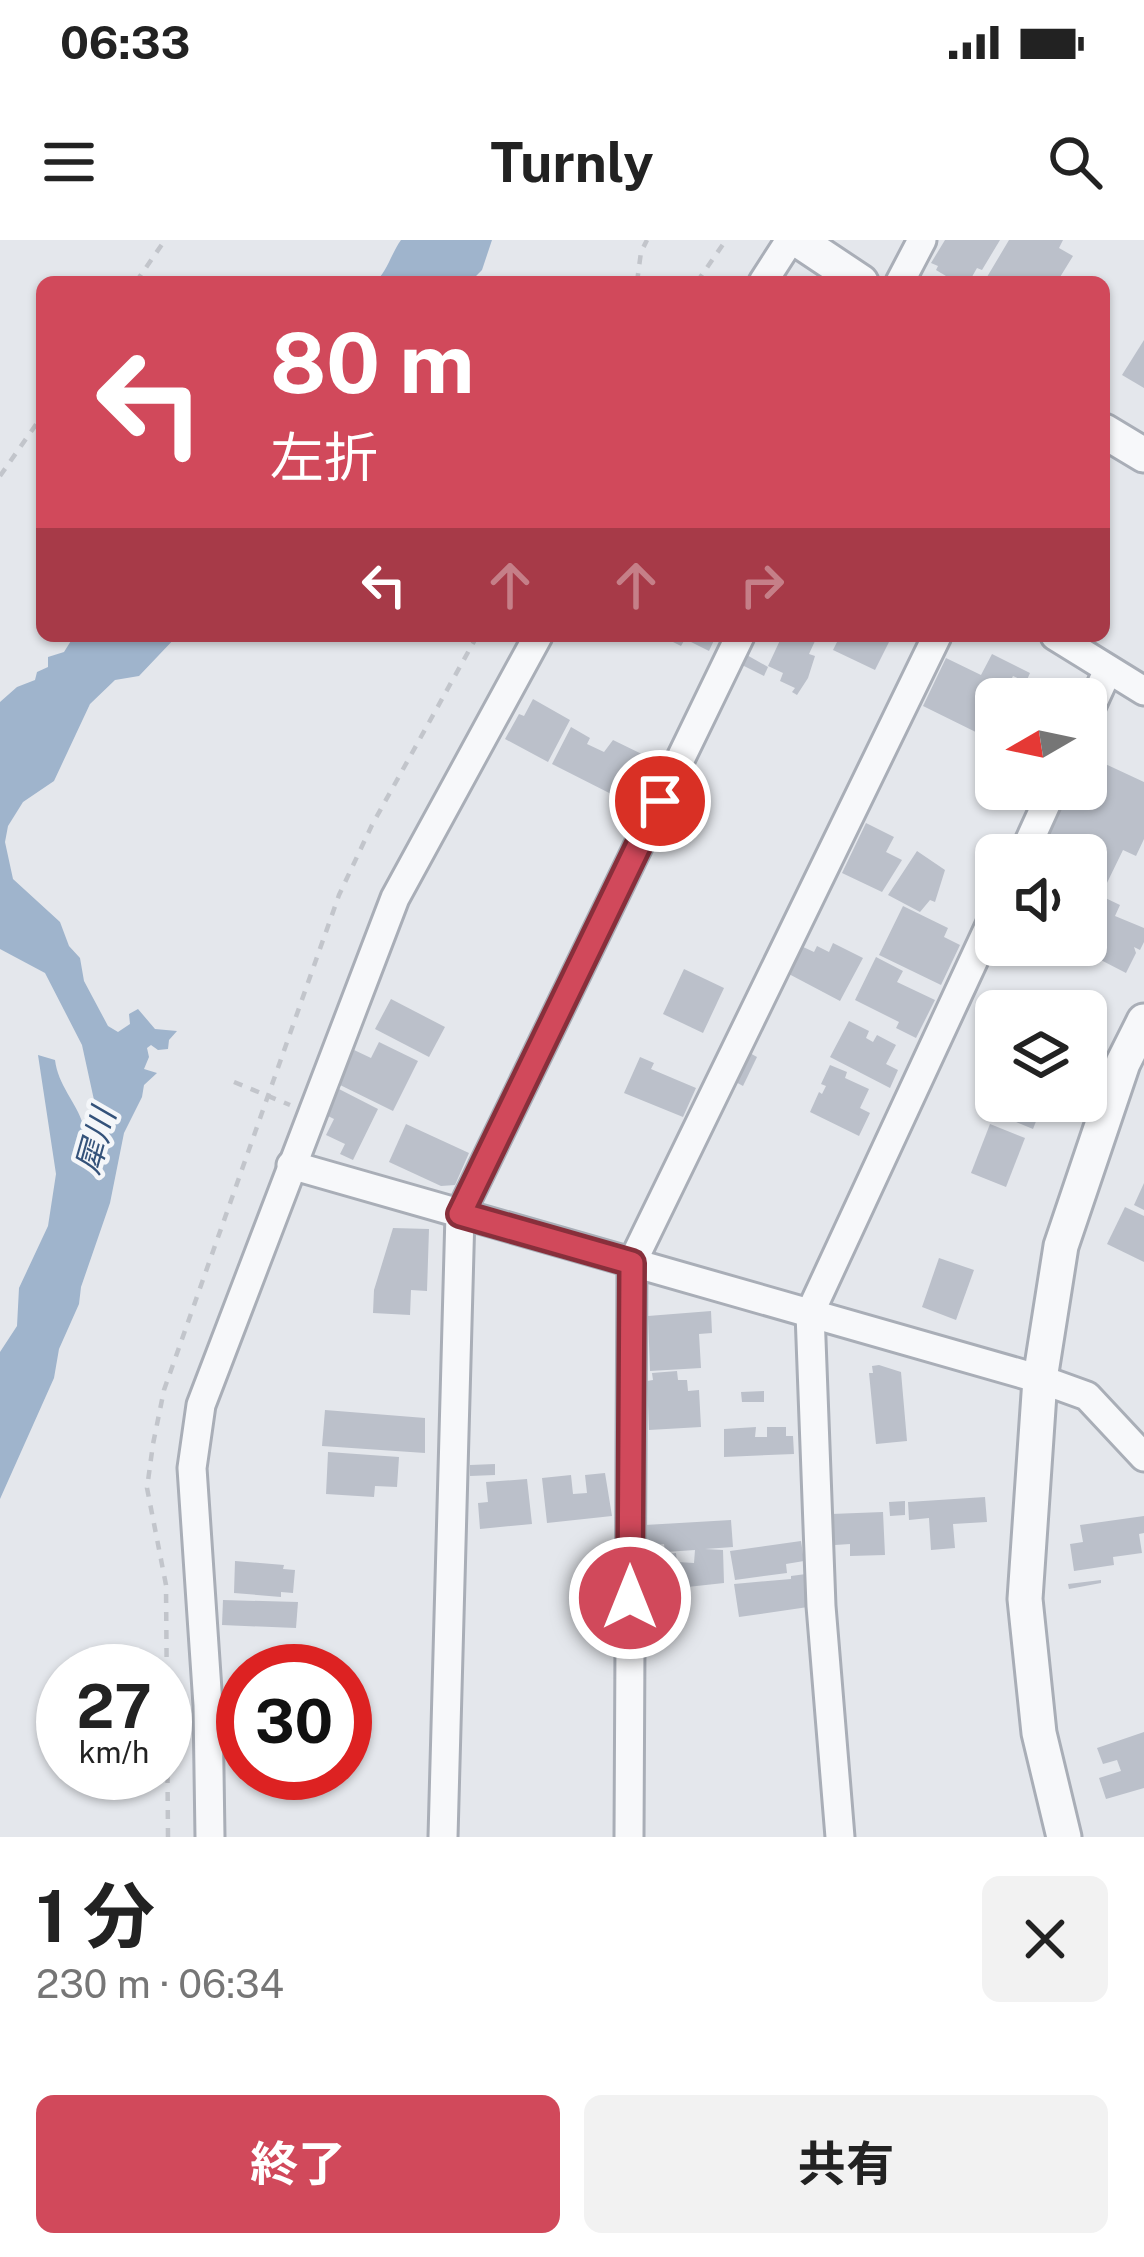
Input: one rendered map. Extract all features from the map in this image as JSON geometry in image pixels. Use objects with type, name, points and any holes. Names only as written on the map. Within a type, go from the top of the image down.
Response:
[{"type":"street","points":[[768,276],[794,240],[851,276]]},
{"type":"street","points":[[903,276],[922,240]]},
{"type":"street","points":[[1110,434],[1144,454]]},
{"type":"street","points":[[210,1837],[208,1705],[192,1468],[201,1405],[395,898],[535,642]]},
{"type":"street","points":[[443,1837],[460,1214],[737,642]]},
{"type":"street","points":[[629,1837],[632,1263],[934,642]]},
{"type":"street","points":[[1064,642],[1144,691]]},
{"type":"street","points":[[1104,678],[1108,670]]},
{"type":"street","points":[[840,1837],[820,1583],[810,1313],[975,957]]},
{"type":"street","points":[[1064,1837],[1039,1733],[1025,1599],[1040,1379],[1061,1246],[1123,1063],[1144,1021]]},
{"type":"street","points":[[291,1165],[1040,1379],[1088,1396],[1144,1457]]},
{"type":"path","points":[[140,276],[165,240]]},
{"type":"path","points":[[638,276],[640,252],[647,240]]},
{"type":"path","points":[[702,276],[726,240]]},
{"type":"path","points":[[0,476],[36,425]]},
{"type":"path","points":[[234,1082],[266,1095]]},
{"type":"water","points":[[401,240],[492,240],[476,276],[382,274]]},
{"type":"water","name":"犀川","points":[[70,642],[171,642],[139,676],[115,680],[90,704],[54,781],[23,802],[8,826],[5,842],[13,879],[60,922],[108,1026],[118,1032],[130,1024],[129,1014],[138,1009],[155,1029],[177,1031],[168,1049],[147,1048],[144,1069],[157,1073],[144,1085],[124,1133],[110,1203],[79,1304],[59,1349],[54,1378],[0,1499],[0,1352],[17,1326],[19,1288],[48,1226],[56,1174],[38,1055],[55,1060],[83,1124],[94,1100],[82,1045],[45,973],[0,949],[0,702],[17,687],[35,680],[37,672],[48,667],[48,657],[64,652]]},
{"type":"building","points":[[945,240],[1000,240],[982,270],[977,268],[972,276],[946,276],[931,263]]},
{"type":"building","points":[[1009,240],[1063,240],[1059,248],[1073,256],[1061,276],[988,276]]},
{"type":"building","points":[[1144,340],[1144,388],[1122,375]]},
{"type":"building","points":[[691,642],[713,642],[709,651]]},
{"type":"building","points":[[779,642],[815,642],[808,678],[797,695],[792,692],[795,688],[780,681],[783,673],[768,666]]},
{"type":"building","points":[[837,642],[889,642],[875,670],[833,650]]},
{"type":"building","points":[[745,654],[768,667],[764,676],[740,664]]},
{"type":"building","points":[[992,654],[1030,673],[1028,678],[975,678],[975,732],[923,706],[946,658],[981,675]]},
{"type":"building","points":[[533,699],[570,720],[548,762],[505,739]]},
{"type":"building","points":[[571,727],[590,738],[587,744],[604,752],[613,740],[650,758],[627,802],[552,764]]},
{"type":"building","points":[[1107,765],[1144,782],[1144,839],[1136,856],[1123,850],[1107,883],[1107,834],[1048,834],[1059,810],[1107,810]]},
{"type":"building","points":[[866,823],[894,837],[886,852],[902,860],[882,892],[842,873]]},
{"type":"building","points":[[917,851],[945,870],[935,902],[930,900],[920,912],[888,895]]},
{"type":"building","points":[[1107,899],[1120,905],[1115,916],[1144,928],[1144,942],[1140,950],[1134,947],[1136,953],[1126,973],[1107,963]]},
{"type":"building","points":[[903,906],[948,928],[944,937],[960,945],[941,985],[879,955]]},
{"type":"building","points":[[833,943],[863,958],[840,1001],[787,973],[801,946],[829,952]]},
{"type":"building","points":[[876,957],[903,971],[897,982],[935,1000],[916,1038],[896,1028],[899,1022],[855,1000]]},
{"type":"building","points":[[684,969],[724,988],[703,1033],[663,1014]]},
{"type":"building","points":[[391,999],[445,1027],[429,1057],[375,1029]]},
{"type":"building","points":[[849,1021],[869,1031],[866,1038],[873,1042],[877,1035],[896,1045],[886,1064],[898,1070],[890,1088],[830,1057]]},
{"type":"building","points":[[379,1042],[418,1061],[393,1111],[336,1083],[352,1049],[371,1058]]},
{"type":"building","points":[[748,1052],[757,1057],[743,1086],[734,1081]]},
{"type":"building","points":[[640,1057],[654,1063],[651,1069],[696,1088],[683,1117],[624,1093]]},
{"type":"building","points":[[830,1065],[869,1089],[860,1108],[870,1113],[859,1136],[810,1112],[826,1086],[821,1084]]},
{"type":"building","points":[[337,1088],[378,1109],[353,1160],[340,1154],[345,1144],[326,1135],[334,1119],[324,1114]]},
{"type":"building","points":[[406,1124],[469,1153],[455,1185],[441,1186],[389,1162]]},
{"type":"building","points":[[990,1124],[1025,1138],[1006,1187],[971,1173]]},
{"type":"building","points":[[1144,1183],[1144,1210],[1134,1205]]},
{"type":"building","points":[[1125,1207],[1144,1216],[1144,1262],[1107,1244]]},
{"type":"building","points":[[393,1228],[429,1229],[427,1291],[411,1290],[410,1315],[373,1313],[374,1290]]},
{"type":"building","points":[[939,1258],[974,1270],[956,1320],[922,1307]]},
{"type":"building","points":[[711,1311],[712,1333],[699,1334],[701,1368],[650,1371],[648,1316]]},
{"type":"building","points":[[879,1365],[901,1372],[907,1441],[876,1444],[869,1373]]},
{"type":"building","points":[[677,1371],[678,1380],[687,1380],[688,1391],[699,1390],[701,1427],[649,1430],[647,1381],[653,1380],[652,1373]]},
{"type":"building","points":[[764,1391],[764,1402],[742,1402],[741,1392]]},
{"type":"building","points":[[325,1410],[425,1418],[425,1453],[322,1446]]},
{"type":"building","points":[[756,1427],[755,1437],[767,1437],[767,1427],[786,1427],[786,1436],[793,1436],[794,1454],[724,1457],[724,1429]]},
{"type":"building","points":[[328,1452],[399,1457],[397,1487],[375,1486],[374,1497],[326,1494]]},
{"type":"building","points":[[495,1464],[495,1475],[470,1476],[470,1465]]},
{"type":"building","points":[[605,1473],[612,1516],[547,1523],[542,1478],[571,1475],[573,1494],[587,1493],[585,1475]]},
{"type":"building","points":[[527,1479],[532,1524],[480,1529],[478,1503],[488,1502],[486,1482]]},
{"type":"building","points":[[985,1497],[987,1522],[953,1524],[955,1548],[931,1550],[929,1518],[909,1520],[908,1502]]},
{"type":"building","points":[[905,1501],[905,1515],[890,1516],[889,1502]]},
{"type":"building","points":[[883,1512],[885,1555],[850,1556],[850,1544],[835,1545],[831,1514]]},
{"type":"building","points":[[1144,1516],[1144,1533],[1139,1534],[1142,1553],[1113,1557],[1114,1565],[1074,1571],[1070,1544],[1083,1542],[1080,1525]]},
{"type":"building","points":[[731,1520],[733,1547],[705,1549],[723,1550],[724,1583],[660,1590],[659,1555],[676,1553],[677,1562],[694,1563],[695,1550],[665,1552],[664,1544],[647,1546],[645,1525]]},
{"type":"building","points":[[801,1541],[804,1561],[786,1564],[787,1573],[735,1580],[730,1551]]},
{"type":"building","points":[[235,1561],[295,1570],[293,1593],[281,1592],[281,1597],[234,1593]]},
{"type":"building","points":[[806,1574],[808,1607],[739,1617],[734,1584]]},
{"type":"building","points":[[1101,1580],[1069,1589],[1068,1584]]},
{"type":"building","points":[[223,1600],[298,1602],[296,1628],[222,1625]]},
{"type":"building","points":[[1144,1732],[1144,1788],[1106,1799],[1099,1778],[1121,1771],[1117,1760],[1103,1764],[1097,1748]]},
{"type":"route","points":[[630,1598],[632,1263],[460,1214],[660,801]]}]
